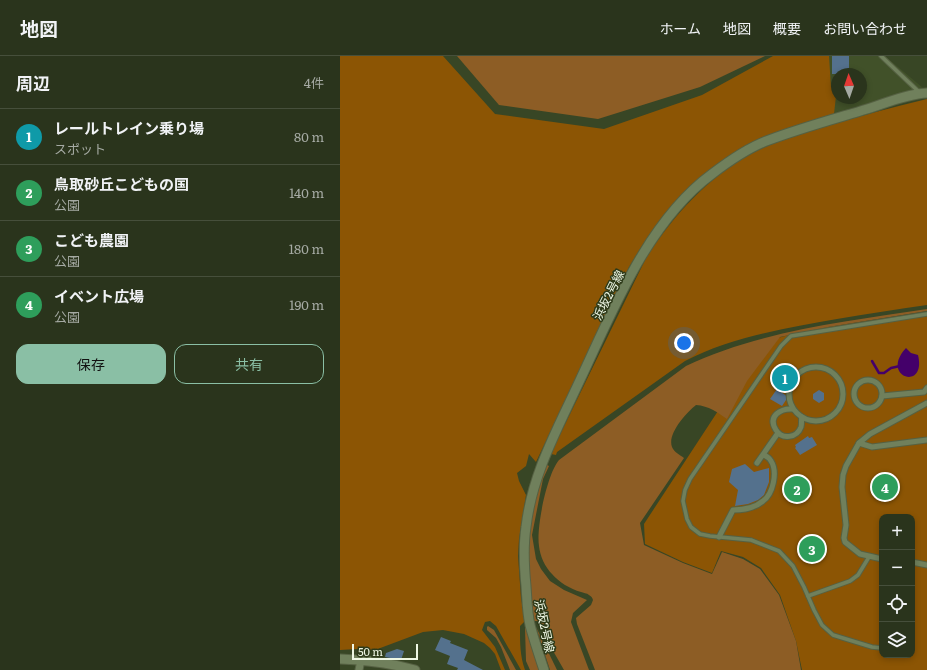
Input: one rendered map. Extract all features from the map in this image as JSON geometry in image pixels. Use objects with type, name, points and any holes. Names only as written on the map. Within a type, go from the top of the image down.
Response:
[{"type":"street","name":"浜坂2号線","points":[[544,670],[530,624],[524,554],[526,526],[534,489],[543,460],[557,428],[603,331],[646,246],[689,194],[711,174],[749,150],[775,138],[924,93]]},
{"type":"street","points":[[818,367],[829,371],[841,384],[843,395],[839,409],[829,418],[815,422],[802,417],[793,409],[789,398],[790,386],[796,376],[806,369],[818,367]]},
{"type":"street","points":[[868,380],[880,387],[882,396],[881,400],[875,407],[866,408],[858,404],[854,396],[856,386],[868,380]]},
{"type":"street","points":[[882,396],[924,392],[927,388]]},
{"type":"street","points":[[843,395],[854,396]]},
{"type":"street","points":[[879,559],[869,558],[856,552],[848,545],[844,538],[846,525],[842,488],[843,475],[846,466],[859,443],[870,434],[927,403]]},
{"type":"street","points":[[793,409],[781,410],[776,415],[774,423],[778,433],[786,437],[795,434],[801,427],[802,417]]},
{"type":"street","points":[[757,464],[778,433]]},
{"type":"street","points":[[859,443],[872,447],[927,440]]},
{"type":"street","points":[[719,537],[733,510],[742,510],[753,507],[764,501],[770,493],[774,469],[771,460],[764,454]]},
{"type":"street","points":[[915,563],[927,565]]},
{"type":"street","points":[[340,659],[361,660],[397,665],[415,670]]},
{"type":"street","points":[[359,670],[361,660]]},
{"type":"lane","points":[[881,56],[924,93]]},
{"type":"lane","points":[[879,648],[833,635],[822,625],[793,566],[779,551],[751,540],[700,534],[691,527],[686,519],[683,501],[685,490],[690,479],[791,336],[927,314]]},
{"type":"lane","points":[[808,596],[850,581],[858,575],[869,558]]},
{"type":"shaded area","points":[[340,56],[443,56],[495,114],[604,129],[702,95],[773,56],[829,56],[831,104],[835,104],[834,114],[771,135],[686,190],[662,217],[629,267],[536,462],[529,454],[526,466],[517,473],[526,495],[519,539],[518,556],[521,598],[525,621],[520,626],[520,644],[525,670],[521,670],[496,626],[490,621],[485,622],[482,630],[495,647],[505,670],[501,670],[495,654],[484,643],[464,634],[443,630],[423,632],[375,650],[340,650]]},
{"type":"shaded area","points":[[457,56],[765,56],[700,87],[598,119],[499,105]]},
{"type":"shaded area","points":[[827,56],[885,56],[923,88],[867,104],[867,68],[831,68],[831,104],[866,104],[830,114]]},
{"type":"shaded area","points":[[927,99],[927,305],[837,319],[759,334],[703,353],[685,361],[557,452],[556,455],[551,454],[646,258],[656,242],[692,199],[720,174],[760,149],[798,135],[889,108]]},
{"type":"shaded area","points":[[927,309],[927,311],[828,327],[780,337],[747,381],[727,419],[709,408],[696,405],[678,424],[672,436],[671,442],[674,450],[684,458],[640,523],[644,545],[683,563],[712,574],[722,552],[743,559],[760,569],[779,595],[796,641],[801,670],[595,670],[576,618],[591,605],[593,600],[587,594],[569,587],[555,577],[545,565],[540,550],[539,527],[543,502],[550,477],[559,460],[686,366],[714,354],[743,344],[804,329]]},
{"type":"shaded area","points":[[927,312],[927,670],[802,670],[796,641],[780,595],[761,568],[743,557],[721,551],[712,573],[683,562],[645,544],[644,524],[735,385],[766,341],[821,328]]},
{"type":"shaded area","points":[[906,348],[911,353],[918,355],[919,367],[916,374],[911,377],[900,373],[898,367],[899,358]]},
{"type":"shaded area","points":[[547,465],[549,466],[543,479],[532,535],[536,559],[550,581],[564,590],[587,600],[573,613],[571,622],[589,670],[564,670],[541,625],[537,621],[534,621],[529,587],[528,538],[535,502],[541,479]]},
{"type":"shaded area","points":[[488,626],[494,630],[516,670],[510,670],[496,638],[487,630]]},
{"type":"shaded area","points":[[526,627],[540,670],[530,670],[526,661]]},
{"type":"shaded area","points":[[536,627],[557,670],[550,670]]},
{"type":"building","points":[[832,56],[849,56],[849,68],[832,68]]},
{"type":"building","points":[[789,363],[797,368],[781,391],[773,385]]},
{"type":"building","points":[[777,389],[788,397],[782,406],[770,399]]},
{"type":"building","points":[[819,390],[824,393],[824,400],[819,403],[813,399],[813,394]]},
{"type":"building","points":[[808,436],[809,438],[812,437],[817,445],[800,455],[795,448],[795,445]]},
{"type":"building","points":[[745,464],[754,472],[769,468],[769,482],[764,495],[758,500],[748,504],[735,506],[738,490],[729,482],[732,469]]},
{"type":"building","points":[[441,637],[451,641],[450,643],[468,650],[464,660],[483,670],[457,670],[458,668],[447,664],[450,656],[435,650]]},
{"type":"building","points":[[397,649],[404,651],[401,660],[385,657],[386,653]]},
{"type":"waterway","points":[[872,361],[879,373],[884,373],[891,368],[900,366]]},
{"type":"place","name":"レールトレイン乗り場","points":[[785,378]]},
{"type":"place","name":"イベント広場","points":[[885,487]]},
{"type":"place","name":"鳥取砂丘こどもの国","points":[[797,489]]},
{"type":"place","name":"こども農園","points":[[812,549]]}]
